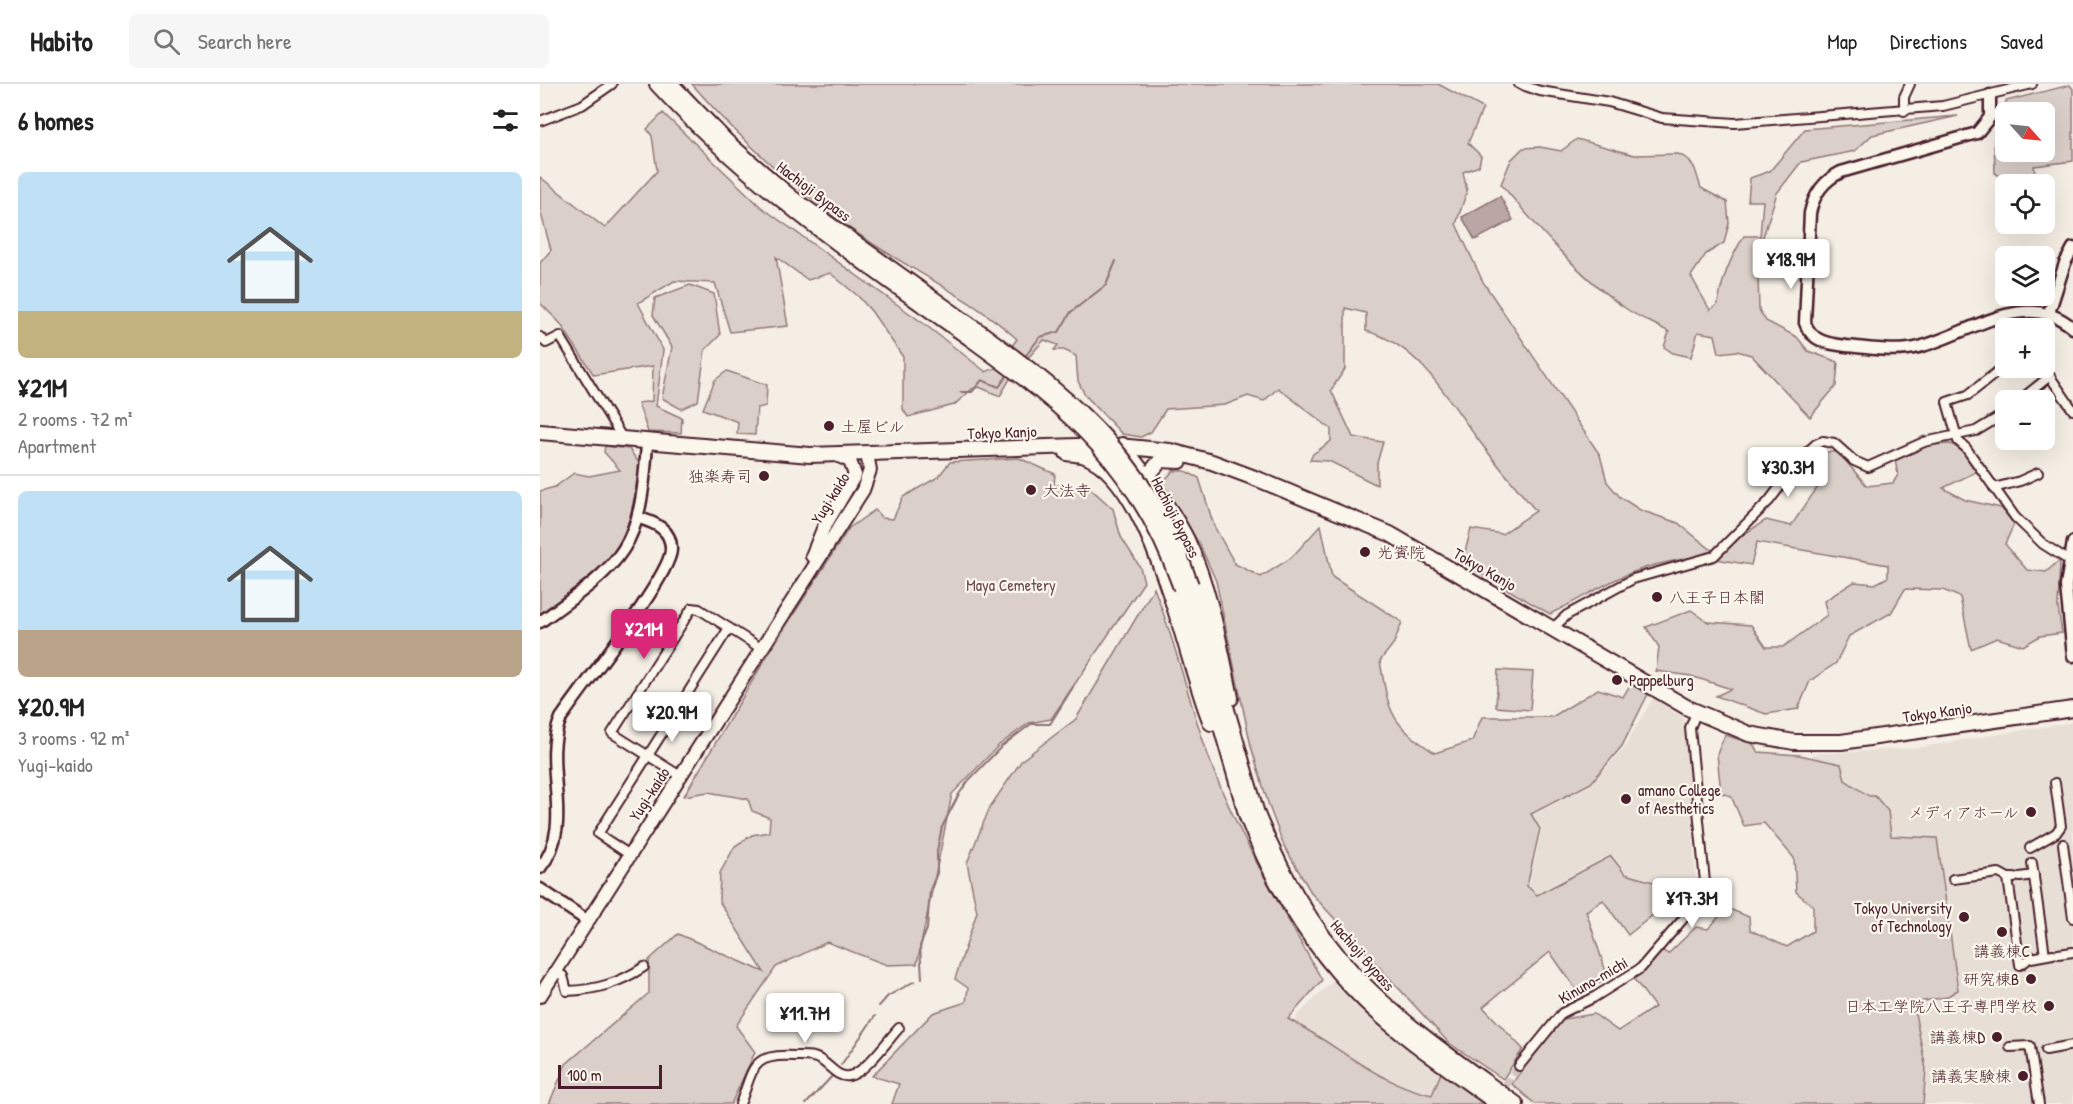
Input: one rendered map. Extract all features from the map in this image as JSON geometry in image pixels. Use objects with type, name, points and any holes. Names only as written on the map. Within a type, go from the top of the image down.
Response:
[{"type":"highway","points":[[646,84],[722,152]]},
{"type":"highway","name":"Hachioji Bypass","points":[[657,84],[722,152],[787,206],[975,336]]},
{"type":"highway","name":"Hachioji Bypass","points":[[670,84],[727,142],[792,198],[975,336],[1051,398],[1094,440],[1143,505],[1186,586],[1245,778],[1270,847],[1285,876],[1322,934],[1346,964],[1396,1014],[1516,1104]]},
{"type":"highway","points":[[680,84],[792,198]]},
{"type":"highway","points":[[540,432],[836,455],[867,454]]},
{"type":"highway","points":[[1232,769],[1201,699],[1173,603],[1145,530],[1133,506],[1105,464],[1115,445],[1149,481],[1186,539],[1203,582],[1223,660],[1245,778]]},
{"type":"highway","name":"Tokyo Kanjo","points":[[867,454],[1115,445],[1170,451],[1212,462],[1390,534],[1696,713],[1749,734],[1813,744],[1841,742],[2073,709]]},
{"type":"highway","points":[[1048,447],[1083,455],[1112,477]]},
{"type":"highway","points":[[1149,481],[1150,473],[1161,460],[1212,462]]},
{"type":"highway","name":"Hachioji Bypass","points":[[1186,586],[1232,769],[1247,817],[1270,871],[1294,912],[1325,957],[1365,1001],[1389,1022],[1498,1104]]},
{"type":"main road","name":"Yugi kaido","points":[[812,556],[861,480],[867,454]]},
{"type":"main road","name":"Yugi-kaido","points":[[627,853],[674,772],[863,490],[870,470],[867,454]]},
{"type":"main road","points":[[812,556],[823,529],[855,475],[850,461],[836,455]]},
{"type":"main road","name":"Yugi-kaido","points":[[540,996],[585,919],[758,646],[812,556]]},
{"type":"main road","name":"Yugi-kaido","points":[[540,981],[585,919]]},
{"type":"street","points":[[1519,84],[1540,91],[1609,102],[1662,118],[1758,123],[1943,106],[2032,84]]},
{"type":"street","points":[[1904,111],[1905,97],[1910,84]]},
{"type":"street","points":[[540,121],[582,105],[612,85]]},
{"type":"street","points":[[1990,95],[1990,117],[1984,127],[1974,135],[1841,172],[1823,185],[1813,202],[1810,213],[1804,318],[1813,336],[1826,343],[1893,350],[1920,347],[1995,319]]},
{"type":"street","points":[[2049,313],[2065,263],[2073,248]]},
{"type":"street","points":[[1997,318],[2022,311],[2049,313],[2073,328]]},
{"type":"street","points":[[540,337],[546,343],[560,336],[623,440]]},
{"type":"street","points":[[1995,374],[1968,395],[1947,402],[1956,436],[2015,517],[2029,531],[2071,562]]},
{"type":"street","points":[[2032,390],[2048,378]]},
{"type":"street","points":[[2051,378],[2073,411]]},
{"type":"street","points":[[1553,628],[1567,615],[1634,579],[1714,556],[1769,501],[1804,455],[1816,444],[1823,441],[1834,443],[1854,461],[1868,467],[1912,446],[1976,431],[1995,420]]},
{"type":"street","points":[[540,622],[611,568],[629,542],[639,518],[647,442]]},
{"type":"street","points":[[1994,488],[2020,481],[2038,472]]},
{"type":"street","points":[[540,868],[551,851],[556,834],[549,762],[555,730],[669,562],[671,547],[665,531],[656,524],[639,518]]},
{"type":"street","points":[[2073,542],[2067,606],[2073,657]]},
{"type":"street","points":[[674,772],[612,733],[692,608],[699,609],[758,646]]},
{"type":"street","points":[[627,853],[598,834],[729,628]]},
{"type":"street","name":"Kinuno-michi","points":[[1519,1066],[1562,1013],[1593,998],[1641,968],[1702,897],[1705,882],[1690,728],[1696,713]]},
{"type":"street","points":[[2030,848],[2056,833],[2061,826],[2055,783]]},
{"type":"street","points":[[2063,844],[2069,859],[2073,918]]},
{"type":"street","points":[[2032,863],[2052,954]]},
{"type":"street","points":[[1953,879],[1999,873],[2014,878],[2034,874]]},
{"type":"street","points":[[2014,878],[2020,965],[2029,959],[2073,952]]},
{"type":"street","points":[[540,889],[585,919]]},
{"type":"street","points":[[556,971],[563,976],[567,991],[585,990],[611,984],[644,968]]},
{"type":"street","points":[[740,1104],[758,1063],[771,1055],[814,1057],[840,1076],[848,1077],[859,1072],[899,1028]]},
{"type":"street","points":[[2010,1047],[2029,1045],[2039,1050],[2073,1045]]},
{"type":"street","points":[[2039,1050],[2039,1104]]},
{"type":"shaded area","points":[[1500,196],[1513,220],[1475,240],[1462,217]]},
{"type":"shaded area","name":"amano College of Aesthetics","points":[[1653,698],[1683,717],[1686,724],[1696,885],[1691,896],[1686,902],[1655,897],[1658,882],[1626,873],[1611,854],[1537,893],[1529,886],[1542,828],[1533,815],[1591,784],[1624,748]]},
{"type":"shaded area","name":"Tokyo University of Technology","points":[[2073,722],[2073,1104],[1823,1104],[1819,833],[1812,754],[1916,748]]},
{"type":"shaded area","points":[[1333,980],[1388,1033],[1441,1073],[1432,1095],[1406,1089],[1374,1074],[1297,1023],[1296,1017]]},
{"type":"green space","points":[[692,84],[1438,84],[1483,108],[1468,143],[1481,156],[1479,166],[1463,172],[1467,191],[1456,224],[1483,282],[1600,455],[1607,482],[1620,497],[1640,510],[1678,523],[1714,552],[1630,573],[1550,614],[1462,563],[1471,529],[1502,534],[1536,511],[1418,361],[1403,348],[1366,331],[1366,313],[1345,308],[1345,369],[1331,390],[1353,437],[1383,442],[1377,463],[1377,485],[1329,461],[1310,460],[1313,454],[1331,441],[1331,429],[1278,388],[1264,401],[1248,396],[1225,405],[1166,409],[1151,432],[1141,437],[1122,434],[1085,395],[1078,381],[1076,356],[1064,350],[1054,350],[1058,345],[1044,340],[1011,377],[1000,396],[979,387],[972,389],[954,405],[908,417],[903,409],[903,357],[872,312],[858,296],[830,273],[808,280],[776,257],[788,326],[730,332],[715,283],[674,281],[638,303],[663,350],[656,406],[682,418],[681,433],[648,432],[638,403],[652,401],[653,366],[594,375],[560,323],[540,303],[540,263],[551,250],[540,210],[540,177],[605,228],[657,171],[652,136],[647,129],[663,113],[761,207],[923,323],[986,372],[996,368],[1017,339],[984,312],[873,244],[825,209],[754,149]]},
{"type":"green space","points":[[2070,85],[2073,89],[2073,161],[2034,166],[2035,174],[1995,173],[1994,140],[1995,137],[1995,162],[2055,162],[2055,102],[2006,102]]},
{"type":"green space","points":[[1958,116],[1872,135],[1855,151],[1801,162],[1777,193],[1762,240],[1758,275],[1759,310],[1766,321],[1797,337],[1808,351],[1838,362],[1836,386],[1810,417],[1751,355],[1737,351],[1719,353],[1715,335],[1698,332],[1691,357],[1673,353],[1664,347],[1669,332],[1625,308],[1591,281],[1544,234],[1501,184],[1511,160],[1523,148],[1540,147],[1561,151],[1577,139],[1634,155],[1678,154],[1688,159],[1695,169],[1701,188],[1727,202],[1729,223],[1724,243],[1706,254],[1691,276],[1710,310],[1718,304],[1727,269],[1744,236],[1760,236],[1763,201],[1748,201],[1750,178],[1770,171],[1805,129]]},
{"type":"green space","points":[[690,285],[714,294],[720,335],[705,350],[698,401],[681,409],[662,398],[672,347],[653,315],[655,298]]},
{"type":"green space","points":[[727,371],[767,385],[766,406],[757,408],[755,435],[737,434],[738,422],[703,409],[715,380]]},
{"type":"green space","points":[[1951,444],[1963,452],[1976,472],[1943,488],[1965,500],[2001,508],[2014,524],[2005,544],[2027,570],[2046,572],[2060,560],[2058,607],[2062,633],[2040,636],[2023,646],[1997,638],[1971,649],[1960,597],[1943,590],[1905,589],[1891,613],[1849,636],[1836,663],[1810,681],[1798,709],[1766,714],[1716,696],[1731,689],[1691,676],[1656,671],[1659,647],[1646,627],[1691,610],[1708,622],[1751,625],[1766,647],[1783,647],[1827,615],[1824,601],[1854,582],[1875,584],[1888,577],[1888,565],[1757,542],[1751,565],[1716,559],[1741,536],[1766,520],[1791,526],[1826,475],[1807,463],[1821,452],[1838,452],[1867,486],[1893,483],[1898,475],[1895,460],[1929,445]]},
{"type":"green space","points":[[605,446],[629,449],[639,463],[635,493],[622,537],[613,553],[600,567],[540,614],[540,491],[555,487],[574,473],[589,476],[620,470],[604,452]]},
{"type":"green space","name":"Maya Cemetery","points":[[1019,458],[1055,474],[1054,485],[1091,489],[1113,509],[1121,537],[1140,567],[1144,582],[1051,719],[1029,723],[999,745],[952,794],[917,964],[887,965],[827,942],[776,967],[736,1026],[755,1052],[731,1104],[549,1104],[566,1064],[649,993],[649,960],[678,934],[764,972],[719,901],[720,873],[735,846],[752,835],[769,832],[770,818],[752,811],[748,799],[708,792],[684,796],[770,651],[849,528],[875,510],[882,518],[893,519],[903,497],[938,477],[950,462]]},
{"type":"green space","points":[[1173,471],[1185,471],[1199,478],[1214,526],[1235,564],[1261,577],[1291,558],[1321,525],[1332,577],[1402,622],[1394,643],[1380,661],[1389,705],[1408,733],[1435,753],[1472,741],[1482,717],[1552,717],[1598,689],[1623,697],[1631,683],[1648,694],[1622,746],[1591,783],[1531,814],[1540,829],[1527,886],[1537,895],[1611,856],[1625,874],[1657,883],[1654,914],[1628,935],[1603,900],[1586,911],[1608,978],[1578,992],[1550,952],[1483,1007],[1523,1049],[1503,1079],[1449,1043],[1312,894],[1284,846],[1251,746],[1216,581],[1200,545],[1162,483]]},
{"type":"green space","points":[[1154,588],[1206,751],[1226,801],[1265,878],[1322,980],[1288,1019],[1393,1082],[1432,1095],[1441,1073],[1483,1104],[892,1104],[899,1084],[872,1076],[933,1013],[966,1002],[968,988],[955,979],[977,912],[967,863],[990,807],[1022,760],[1076,719]]},
{"type":"green space","points":[[1498,670],[1533,672],[1530,710],[1496,707]]},
{"type":"green space","points":[[1725,735],[1753,744],[1758,752],[1799,755],[1841,764],[1845,780],[1869,796],[1875,796],[1888,811],[1891,836],[1937,838],[1958,990],[1946,997],[1913,1003],[1926,1069],[1923,1104],[1535,1104],[1512,1084],[1540,1043],[1563,1019],[1594,1014],[1618,1031],[1655,1007],[1634,979],[1662,950],[1668,954],[1696,927],[1708,929],[1727,908],[1749,917],[1750,930],[1787,947],[1813,931],[1813,906],[1796,892],[1794,858],[1764,823],[1744,826],[1731,796],[1721,793],[1717,754]]},
{"type":"waterway","points":[[1024,358],[1040,337],[1059,332],[1071,312],[1106,285],[1116,261]]},
{"type":"waterway","points":[[960,392],[972,392],[982,380],[999,387],[1009,373]]},
{"type":"waterway","points":[[922,978],[920,946],[927,929],[930,890],[937,873],[937,851],[942,827],[959,794],[969,780],[1002,746],[1031,724],[1050,724],[1073,687]]},
{"type":"waterway","points":[[879,1006],[888,996],[915,981]]},
{"type":"waterway","points":[[841,1065],[875,1016]]},
{"type":"waterway","points":[[806,1104],[835,1073]]},
{"type":"tunnel","points":[[1499,1095],[1519,1066]]},
{"type":"place","name":"土屋ビル","points":[[829,426]]},
{"type":"place","name":"独楽寿司","points":[[764,476]]},
{"type":"place","name":"大法寺","points":[[1031,490]]},
{"type":"place","name":"光賓院","points":[[1365,552]]},
{"type":"place","name":"八王子日本閣","points":[[1657,597]]},
{"type":"place","name":"Pappelburg","points":[[1617,680]]},
{"type":"place","name":"amano College of Aesthetics","points":[[1626,799]]},
{"type":"place","name":"メディアホール","points":[[2031,812]]},
{"type":"place","name":"Tokyo University of Technology","points":[[1964,917]]},
{"type":"place","name":"講義棟C","points":[[2002,932]]},
{"type":"place","name":"研究棟B","points":[[2031,979]]},
{"type":"place","name":"日本工学院八王子専門学校","points":[[2049,1006]]},
{"type":"place","name":"講義棟D","points":[[1997,1037]]},
{"type":"place","name":"講義実験棟","points":[[2023,1076]]}]
